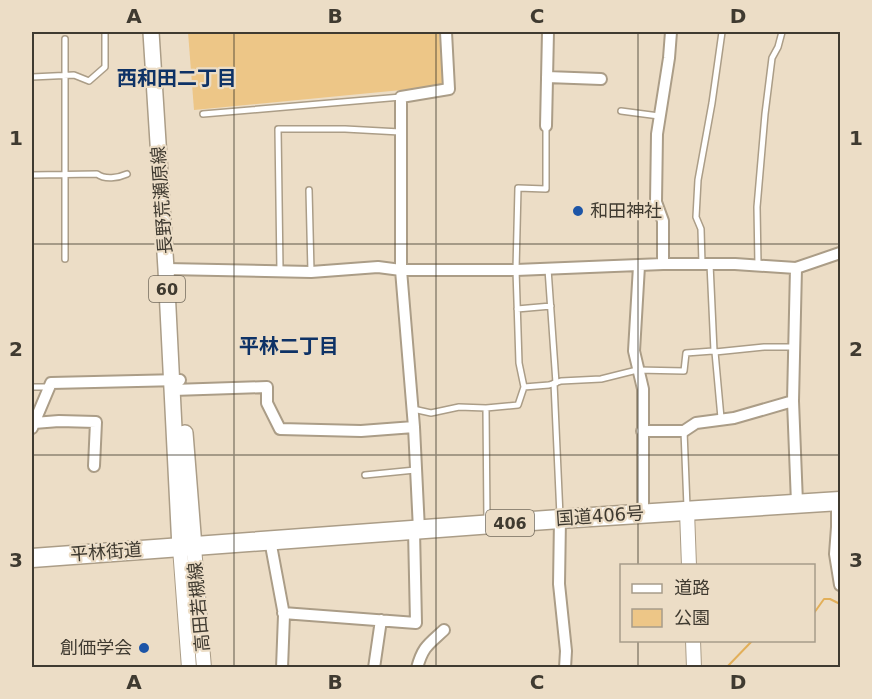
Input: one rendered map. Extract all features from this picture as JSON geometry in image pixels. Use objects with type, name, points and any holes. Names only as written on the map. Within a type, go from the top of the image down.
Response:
[{"type":"highway","name":"国道406号","points":[[187,547],[839,501]]},
{"type":"highway","name":"平林街道","points":[[32,558],[187,547]]},
{"type":"main road","name":"長野荒瀬原線","points":[[151,32],[170,269]]},
{"type":"main road","name":"長野荒瀬原線","points":[[158,32],[187,547]]},
{"type":"street","points":[[283,613],[416,622],[417,530],[414,427],[401,270],[401,97],[449,89],[446,32]]},
{"type":"street","points":[[546,126],[548,32]]},
{"type":"street","points":[[663,264],[663,221],[656,202],[659,116],[669,58],[670,32]]},
{"type":"street","points":[[546,77],[601,79]]},
{"type":"street","points":[[170,269],[311,272],[378,267],[401,270],[516,270],[663,264],[796,268],[840,253]]},
{"type":"street","points":[[639,266],[634,351],[643,389],[643,514]]},
{"type":"street","points":[[796,268],[793,401],[797,503]]},
{"type":"street","points":[[32,425],[51,383],[267,387],[267,403],[280,429],[361,431],[414,427]]},
{"type":"street","points":[[642,431],[684,431],[696,423],[734,418],[793,401]]},
{"type":"street","points":[[32,425],[58,421],[96,422],[94,466]]},
{"type":"street","points":[[839,501],[835,554],[840,585]]},
{"type":"street","points":[[687,511],[689,564]]},
{"type":"street","points":[[560,519],[559,584],[566,651],[565,668]]},
{"type":"street","points":[[270,540],[283,613],[282,668]]},
{"type":"street","name":"高田若槻線","points":[[187,547],[189,668]]},
{"type":"street","name":"高田若槻線","points":[[187,547],[204,668]]},
{"type":"street","points":[[374,668],[381,620]]},
{"type":"street","points":[[417,668],[425,647],[444,630]]},
{"type":"street","points":[[693,642],[694,668]]},
{"type":"lane","points":[[32,77],[74,75],[89,81],[105,67],[105,32]]},
{"type":"lane","points":[[721,418],[706,264],[701,229],[696,217],[698,180],[722,32]]},
{"type":"lane","points":[[758,266],[757,207],[763,141],[772,58],[782,32]]},
{"type":"lane","points":[[65,39],[65,259]]},
{"type":"lane","points":[[203,114],[401,97]]},
{"type":"lane","points":[[621,111],[659,116]]},
{"type":"lane","points":[[411,409],[431,412],[459,407],[486,408],[518,405],[524,387],[519,363],[517,309],[518,188],[546,189],[546,126]]},
{"type":"lane","points":[[280,270],[278,129],[402,132]]},
{"type":"lane","points":[[32,175],[97,174],[101,177],[119,178],[127,174]]},
{"type":"lane","points":[[309,190],[311,272]]},
{"type":"lane","points":[[548,268],[560,519]]},
{"type":"lane","points":[[517,309],[551,306]]},
{"type":"lane","points":[[524,387],[561,381],[601,379],[637,370],[684,371],[686,353],[764,347],[794,348]]},
{"type":"lane","points":[[32,387],[49,387]]},
{"type":"lane","points":[[486,408],[488,525]]},
{"type":"lane","points":[[684,431],[687,511]]},
{"type":"lane","points":[[365,475],[415,470]]},
{"type":"green space","points":[[188,32],[439,32],[443,86],[194,110]]},
{"type":"waterway","points":[[815,612],[824,599],[838,603]]},
{"type":"waterway","points":[[726,668],[751,642]]},
{"type":"place","name":"和田神社","points":[[578,211]]},
{"type":"place","name":"創価学会","points":[[144,648]]},
{"type":"district","name":"西和田二丁目","points":[[177,78]]},
{"type":"district","name":"平林二丁目","points":[[289,346]]}]
